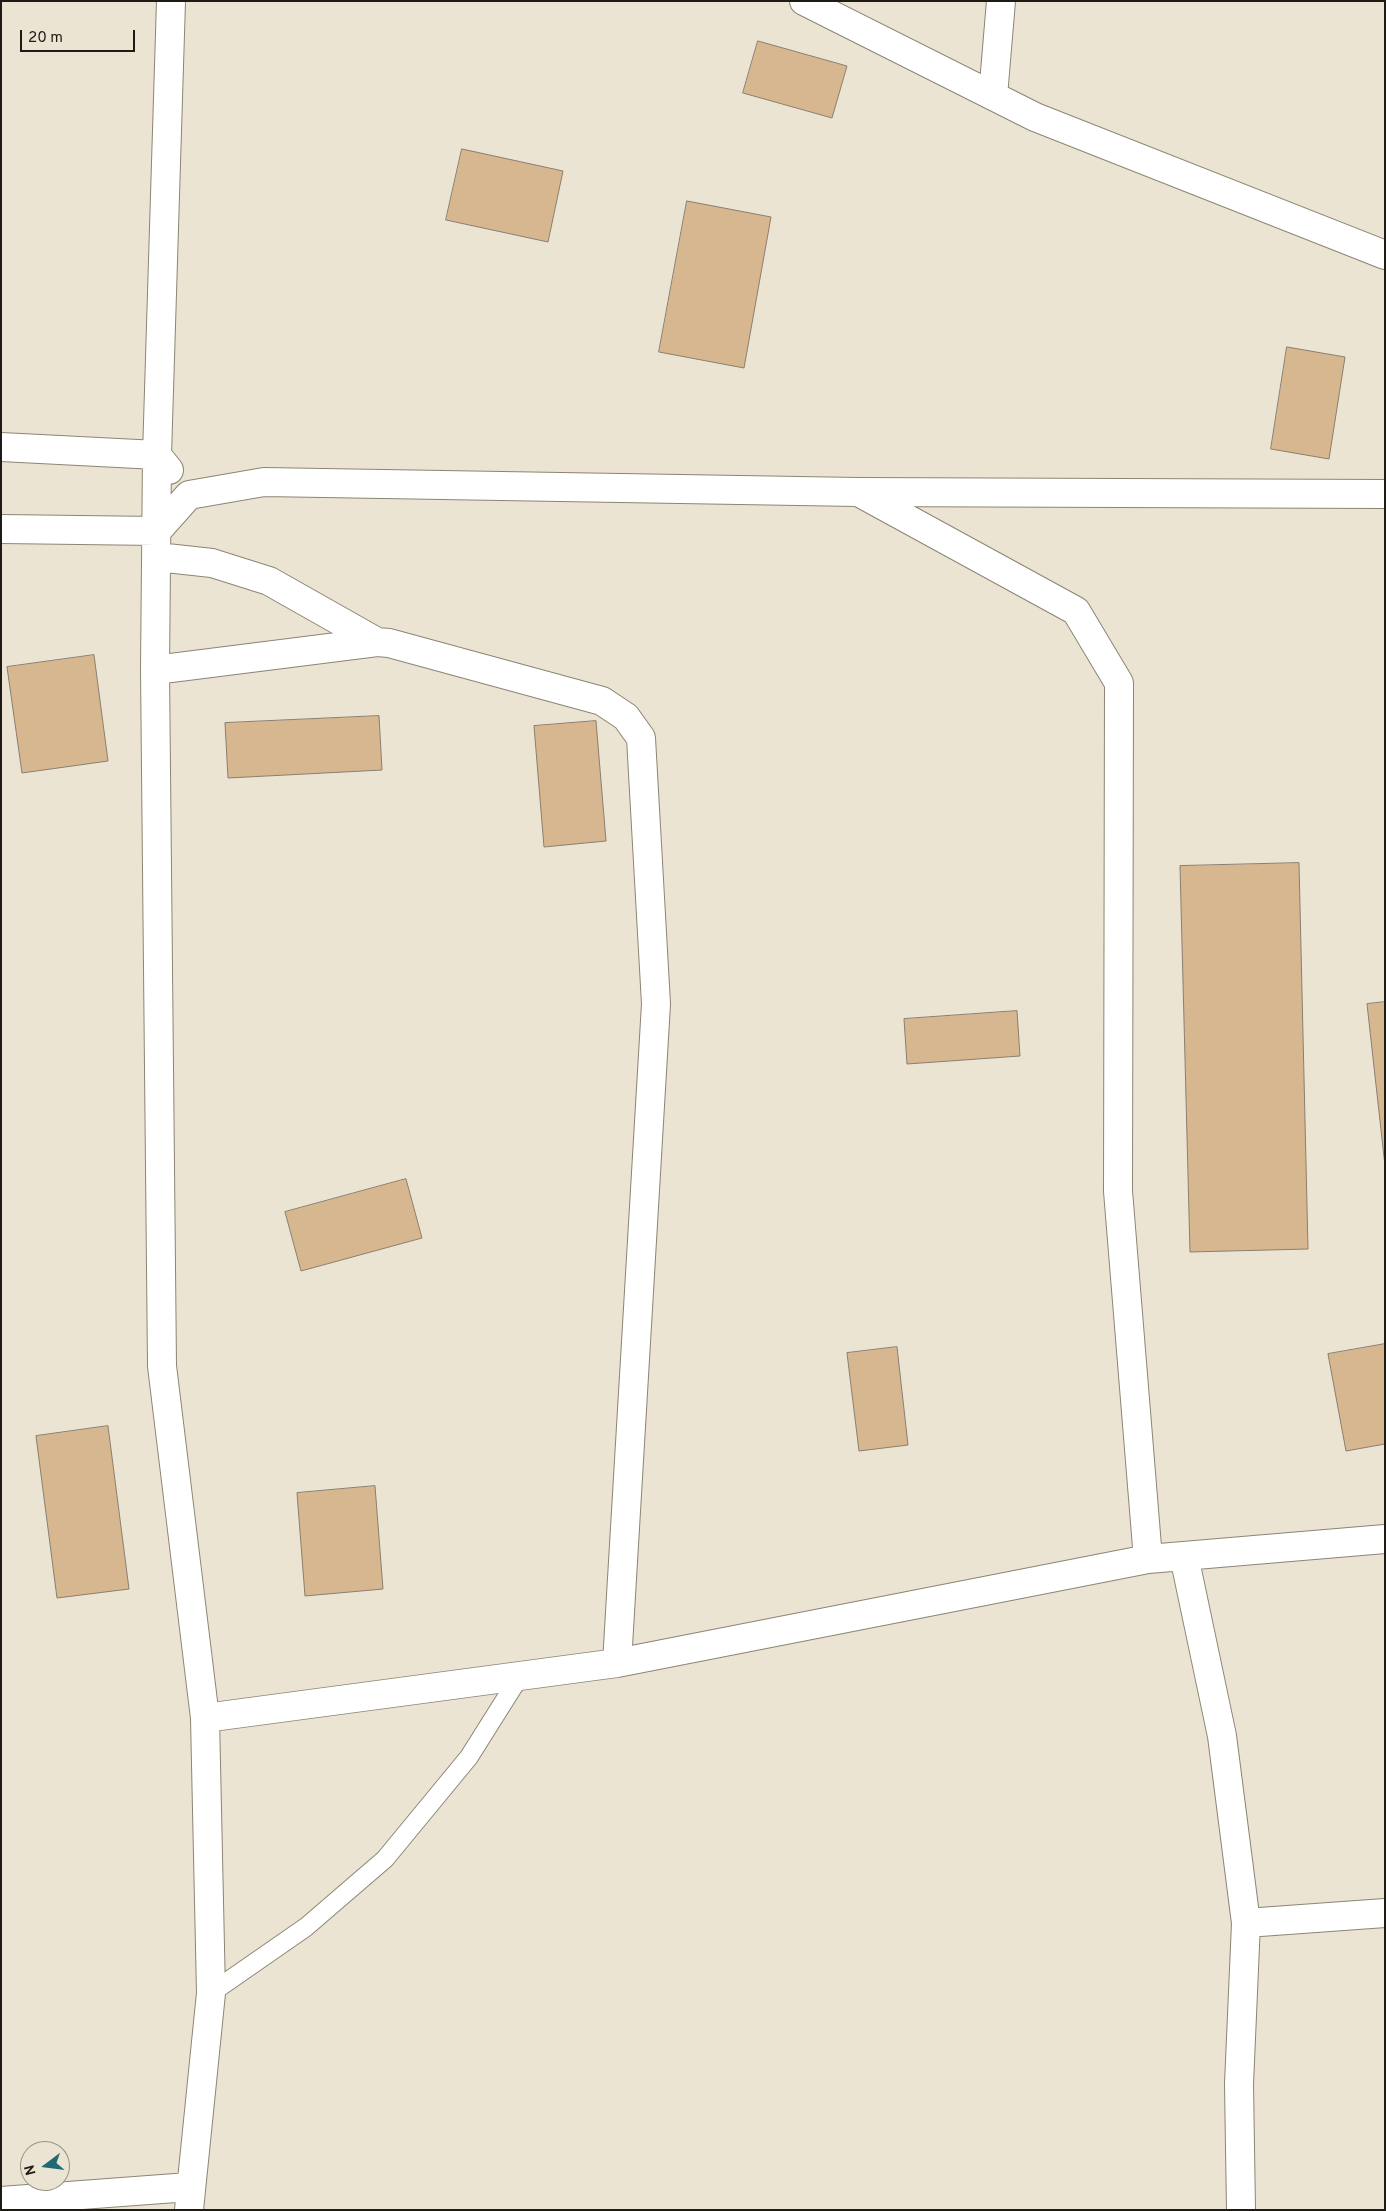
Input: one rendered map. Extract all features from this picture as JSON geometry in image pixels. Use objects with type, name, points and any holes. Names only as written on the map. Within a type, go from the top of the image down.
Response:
[{"type":"street","points":[[1,2201],[189,2198],[211,1994],[205,1718],[162,1366],[156,670],[157,455],[171,1]]},
{"type":"street","points":[[804,1],[1035,117],[1385,255]]},
{"type":"street","points":[[993,96],[1002,1]]},
{"type":"street","points":[[1,447],[157,455],[189,495]]},
{"type":"street","points":[[157,544],[189,495],[264,482],[858,492],[1385,494]]},
{"type":"street","points":[[858,492],[1076,611],[1119,683],[1118,1191],[1148,1559]]},
{"type":"street","points":[[1,529],[157,544],[268,581],[377,642]]},
{"type":"street","points":[[156,670],[377,642],[389,643],[602,701],[626,718],[641,738],[656,1004],[617,1663]]},
{"type":"street","points":[[205,1718],[617,1663],[1148,1559],[1385,1539]]},
{"type":"street","points":[[1184,1556],[1222,1736],[1246,1923],[1239,2084],[1241,2210]]},
{"type":"street","points":[[1246,1923],[1385,1913]]},
{"type":"lane","points":[[211,1994],[306,1927],[385,1859],[469,1757],[520,1676]]},
{"type":"building","points":[[758,41],[847,66],[832,118],[743,93]]},
{"type":"building","points":[[462,149],[563,171],[548,242],[446,220]]},
{"type":"building","points":[[687,201],[771,217],[744,368],[659,352]]},
{"type":"building","points":[[1287,347],[1345,357],[1329,459],[1271,449]]},
{"type":"building","points":[[94,655],[108,761],[22,773],[7,667]]},
{"type":"building","points":[[379,716],[382,770],[228,778],[225,723]]},
{"type":"building","points":[[596,721],[606,841],[544,847],[534,726]]},
{"type":"building","points":[[1299,863],[1308,1249],[1190,1252],[1180,866]]},
{"type":"building","points":[[1385,1002],[1385,1166],[1367,1004]]},
{"type":"building","points":[[1017,1011],[1020,1056],[907,1064],[904,1019]]},
{"type":"building","points":[[406,1179],[422,1238],[301,1271],[285,1212]]},
{"type":"building","points":[[1385,1344],[1385,1444],[1346,1451],[1328,1354]]},
{"type":"building","points":[[897,1347],[908,1445],[859,1451],[847,1353]]},
{"type":"building","points":[[108,1426],[129,1589],[57,1598],[36,1436]]},
{"type":"building","points":[[375,1486],[383,1589],[305,1596],[297,1493]]}]
